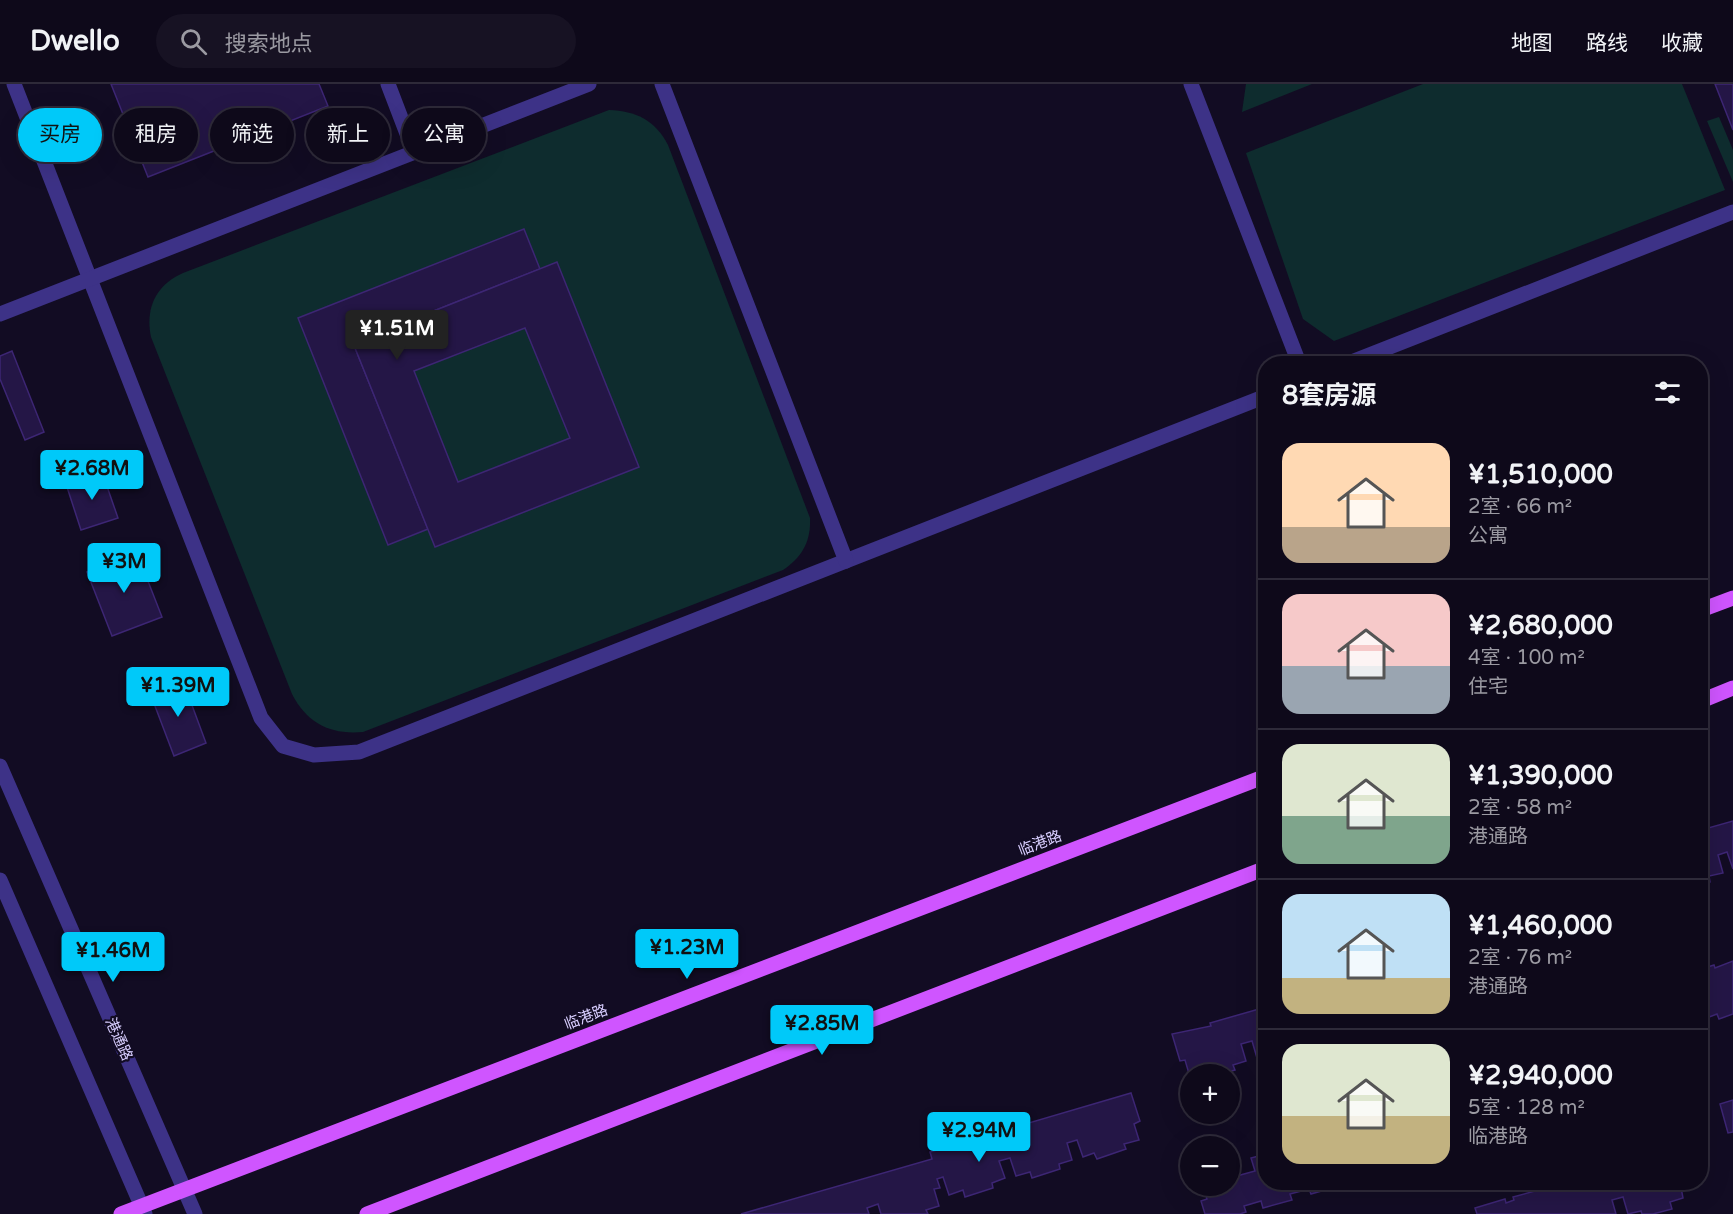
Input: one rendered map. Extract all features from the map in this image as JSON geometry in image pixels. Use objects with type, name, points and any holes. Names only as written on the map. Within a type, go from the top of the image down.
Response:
[{"type":"main road","points":[[1708,607],[1733,598]]},
{"type":"main road","points":[[1708,698],[1733,688]]},
{"type":"main road","name":"临港路","points":[[121,1214],[144,1210],[184,1189],[1258,779]]},
{"type":"main road","points":[[367,1214],[1258,871]]},
{"type":"street","points":[[15,84],[261,718],[283,746],[314,755],[359,752],[1258,399]]},
{"type":"street","points":[[388,84],[402,121]]},
{"type":"street","points":[[486,124],[589,84]]},
{"type":"street","points":[[662,84],[846,561]]},
{"type":"street","points":[[1191,84],[1296,356]]},
{"type":"street","points":[[0,314],[402,157]]},
{"type":"street","points":[[1367,356],[1733,213]]},
{"type":"street","name":"港通路","points":[[0,766],[195,1214]]},
{"type":"street","points":[[0,880],[144,1210]]},
{"type":"green space","points":[[1246,84],[1312,84],[1242,112]]},
{"type":"green space","points":[[1423,84],[1682,84],[1725,190],[1334,341],[1303,319],[1246,153]]},
{"type":"green space","points":[[609,110],[628,112],[644,118],[663,136],[810,518],[807,542],[795,560],[783,570],[363,732],[330,729],[312,720],[292,694],[151,337],[151,307],[159,291],[183,273],[473,162],[486,162],[486,157]]},
{"type":"green space","points":[[1719,117],[1733,150],[1733,182],[1707,121]]},
{"type":"building","points":[[111,84],[319,84],[328,106],[306,108],[306,115],[294,119],[294,108],[210,108],[210,153],[198,157],[198,108],[121,108]]},
{"type":"building","points":[[1715,84],[1733,84],[1733,130]]},
{"type":"building","points":[[142,162],[186,162],[148,177]]},
{"type":"building","points":[[524,229],[540,269],[353,343],[428,529],[388,545],[298,318]]},
{"type":"building","points":[[557,262],[639,467],[435,547],[353,343]],"holes":[[[525,328],[570,438],[458,482],[414,371]]]},
{"type":"building","points":[[12,351],[44,432],[25,440],[0,379],[0,356]]},
{"type":"building","points":[[102,472],[118,518],[81,530],[66,484]]},
{"type":"building","points":[[137,553],[162,617],[112,636],[87,572]]},
{"type":"building","points":[[183,681],[206,743],[174,756],[150,693]]},
{"type":"building","points":[[1733,821],[1733,869],[1727,852],[1718,855],[1723,873],[1709,876],[1710,882],[1708,883],[1708,828]]},
{"type":"building","points":[[1733,961],[1733,1014],[1719,1019],[1717,1014],[1708,1017],[1708,967],[1714,965],[1715,968]]},
{"type":"building","points":[[1258,1009],[1258,1058],[1252,1041],[1241,1044],[1246,1061],[1236,1064],[1186,1064],[1185,1060],[1180,1061],[1172,1034],[1211,1026],[1210,1023]]},
{"type":"building","points":[[1131,1093],[1140,1121],[1134,1124],[1139,1140],[1124,1144],[1126,1149],[1097,1159],[1094,1153],[1083,1157],[1077,1140],[1067,1143],[1072,1160],[1059,1164],[1060,1169],[1032,1178],[1030,1172],[1016,1176],[1010,1158],[999,1161],[1005,1178],[992,1183],[993,1188],[965,1197],[963,1190],[949,1195],[943,1177],[937,1179],[940,1188],[934,1189],[939,1206],[926,1210],[928,1214],[881,1214],[878,1204],[867,1208],[869,1214],[741,1214],[932,1159],[930,1152]]},
{"type":"building","points":[[1733,1100],[1733,1132],[1728,1133],[1720,1104]]},
{"type":"building","points":[[1258,1156],[1258,1190],[1305,1190],[1290,1194],[1292,1200],[1263,1208],[1261,1201],[1244,1206],[1246,1212],[1240,1214],[1205,1214],[1201,1201],[1207,1199],[1206,1196],[1240,1196],[1240,1175],[1255,1171],[1251,1158]]},
{"type":"building","points":[[1309,1190],[1325,1190],[1311,1194]]},
{"type":"building","points":[[1539,1190],[1682,1190],[1683,1198],[1670,1202],[1672,1209],[1653,1214],[1642,1214],[1641,1211],[1628,1214],[1623,1197],[1612,1200],[1616,1214],[1477,1214],[1475,1208],[1505,1199],[1506,1203],[1514,1200],[1513,1197]]}]
